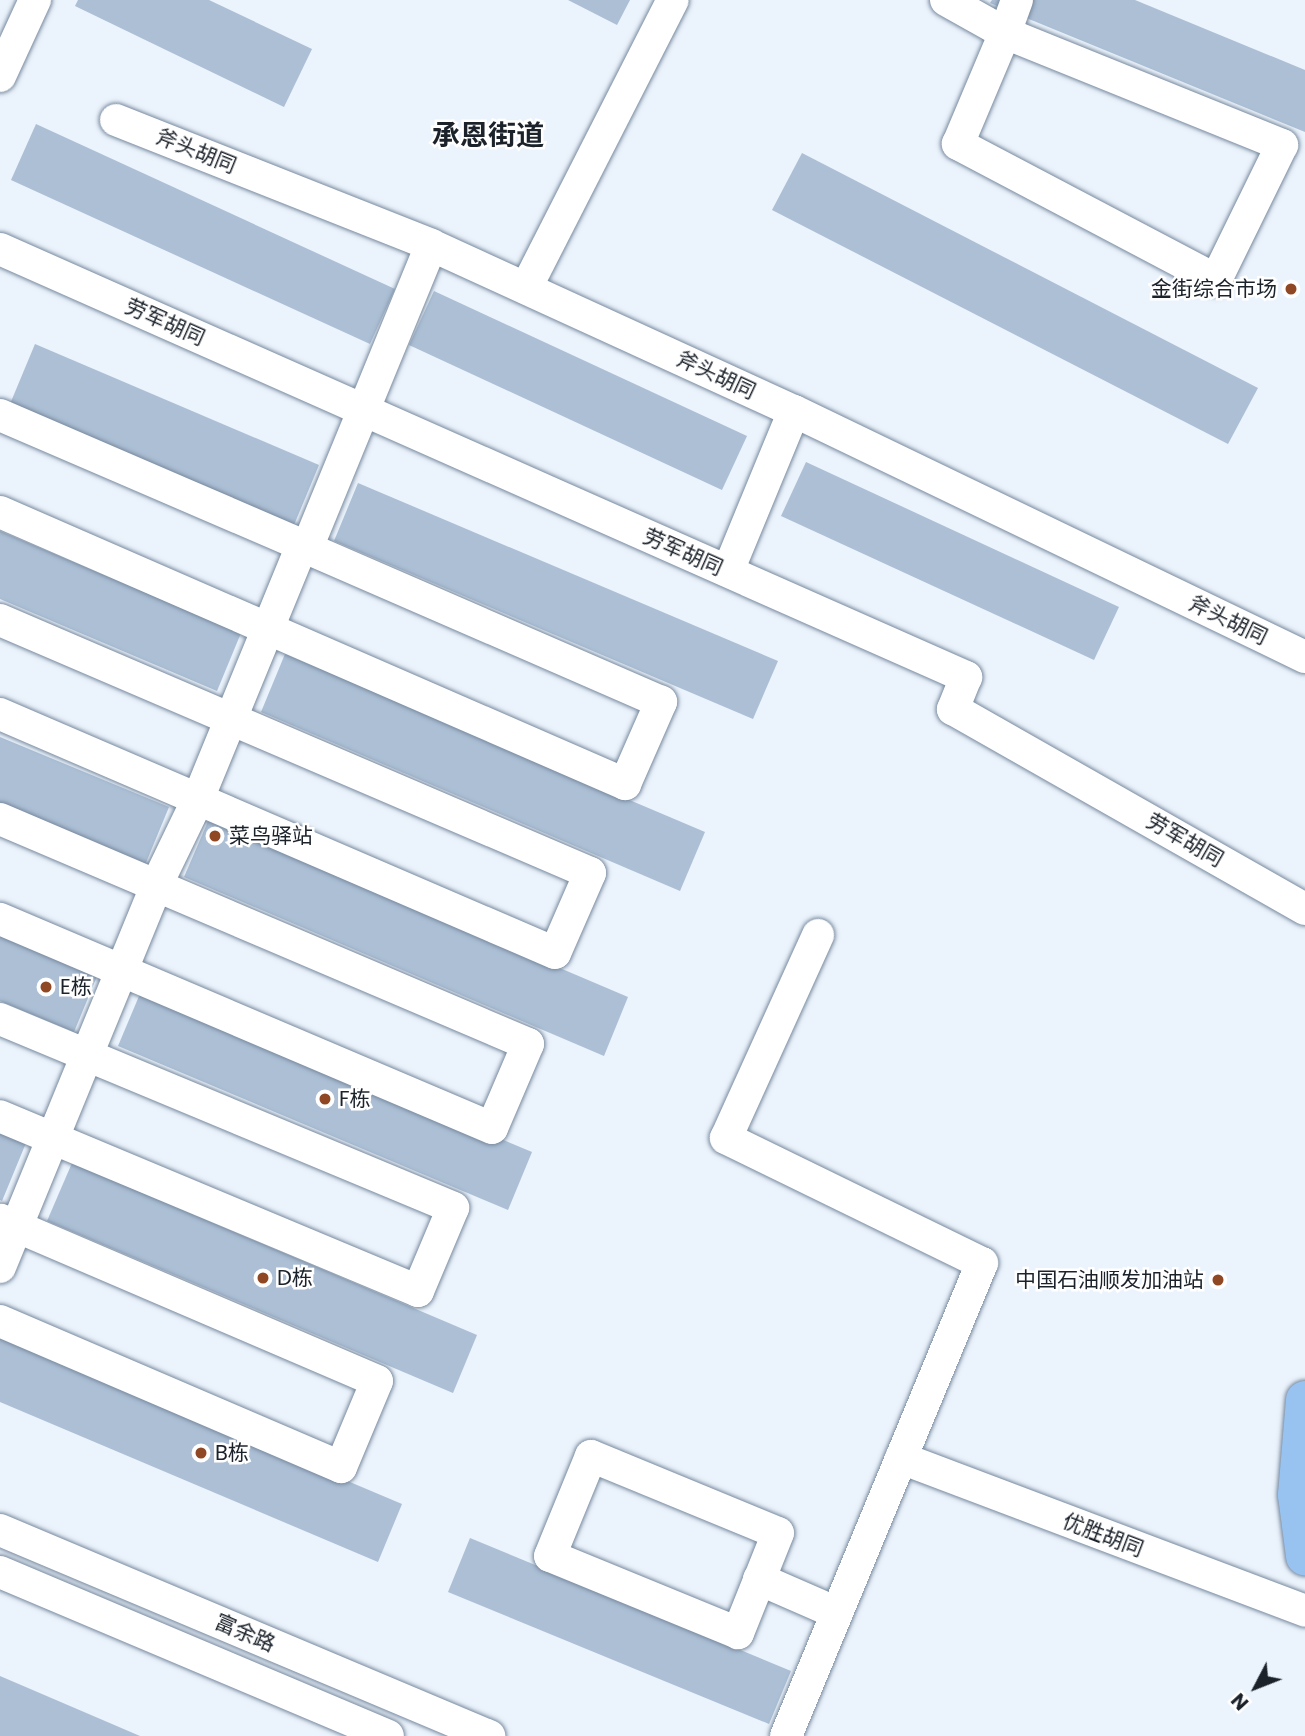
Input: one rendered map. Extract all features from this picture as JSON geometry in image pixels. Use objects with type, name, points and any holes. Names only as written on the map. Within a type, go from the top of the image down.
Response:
[{"type":"main road","points":[[1305,1400],[1297,1495],[1305,1556]]},
{"type":"street","points":[[3,59],[35,0]]},
{"type":"street","points":[[526,288],[673,0]]},
{"type":"street","points":[[946,0],[1005,33],[1282,145],[1216,280],[958,144],[1005,33],[1017,0]]},
{"type":"street","name":"斧头胡同","points":[[116,120],[431,245],[794,411],[1305,657]]},
{"type":"street","points":[[0,1268],[9,1223],[51,1138],[156,886],[198,799],[268,628],[365,410],[431,245]]},
{"type":"street","name":"劳军胡同","points":[[0,249],[966,677],[953,709],[1305,909]]},
{"type":"street","points":[[728,571],[794,411]]},
{"type":"street","points":[[0,415],[661,702],[625,784],[0,512]]},
{"type":"street","points":[[0,620],[590,873],[555,953],[0,714]]},
{"type":"street","points":[[0,820],[528,1044],[492,1128],[0,919]]},
{"type":"street","points":[[786,1736],[982,1263],[726,1138],[818,935]]},
{"type":"street","points":[[0,1019],[453,1208],[418,1291],[0,1116]]},
{"type":"street","points":[[0,1321],[341,1467],[377,1381],[9,1223]]},
{"type":"street","points":[[591,1456],[778,1533],[760,1579],[737,1633],[550,1556],[591,1456]]},
{"type":"street","name":"优胜胡同","points":[[901,1458],[1305,1611]]},
{"type":"street","name":"富余路","points":[[0,1530],[489,1736]]},
{"type":"street","name":"富余路","points":[[0,1572],[388,1736]]},
{"type":"street","points":[[760,1579],[837,1613]]},
{"type":"building","points":[[78,0],[209,0],[312,49],[284,107],[75,6]]},
{"type":"building","points":[[568,0],[630,0],[617,25]]},
{"type":"building","points":[[992,0],[1135,0],[1305,70],[1305,132],[990,3]]},
{"type":"building","points":[[36,124],[395,289],[370,344],[11,180]]},
{"type":"building","points":[[802,153],[1258,388],[1228,444],[772,210]]},
{"type":"building","points":[[434,291],[747,436],[722,490],[409,345]]},
{"type":"building","points":[[35,344],[319,465],[294,525],[10,404]]},
{"type":"building","points":[[806,462],[1119,607],[1094,660],[781,516]]},
{"type":"building","points":[[358,483],[778,661],[753,719],[334,541]]},
{"type":"building","points":[[0,531],[241,633],[217,691],[0,599]]},
{"type":"building","points":[[285,654],[705,832],[680,891],[261,712]]},
{"type":"building","points":[[0,737],[169,807],[145,865],[0,805]]},
{"type":"building","points":[[209,819],[628,997],[604,1056],[184,877]]},
{"type":"building","name":"E栋","points":[[0,932],[98,974],[74,1032],[0,1001]]},
{"type":"building","name":"F栋","points":[[142,989],[532,1152],[508,1210],[118,1046]]},
{"type":"building","points":[[0,1132],[26,1143],[2,1201],[0,1200]]},
{"type":"building","name":"D栋","points":[[72,1163],[477,1335],[453,1393],[47,1221]]},
{"type":"building","name":"B栋","points":[[0,1334],[402,1504],[378,1562],[0,1402]]},
{"type":"building","points":[[470,1538],[791,1671],[769,1724],[448,1592]]},
{"type":"building","points":[[0,1676],[140,1736],[0,1736]]},
{"type":"place","name":"金街综合市场","points":[[1291,289]]},
{"type":"place","name":"菜鸟驿站","points":[[215,836]]},
{"type":"place","name":"E栋","points":[[46,987]]},
{"type":"place","name":"F栋","points":[[325,1099]]},
{"type":"place","name":"D栋","points":[[263,1278]]},
{"type":"place","name":"中国石油顺发加油站","points":[[1218,1280]]},
{"type":"place","name":"B栋","points":[[201,1453]]},
{"type":"district","name":"承恩街道","points":[[488,136]]}]
